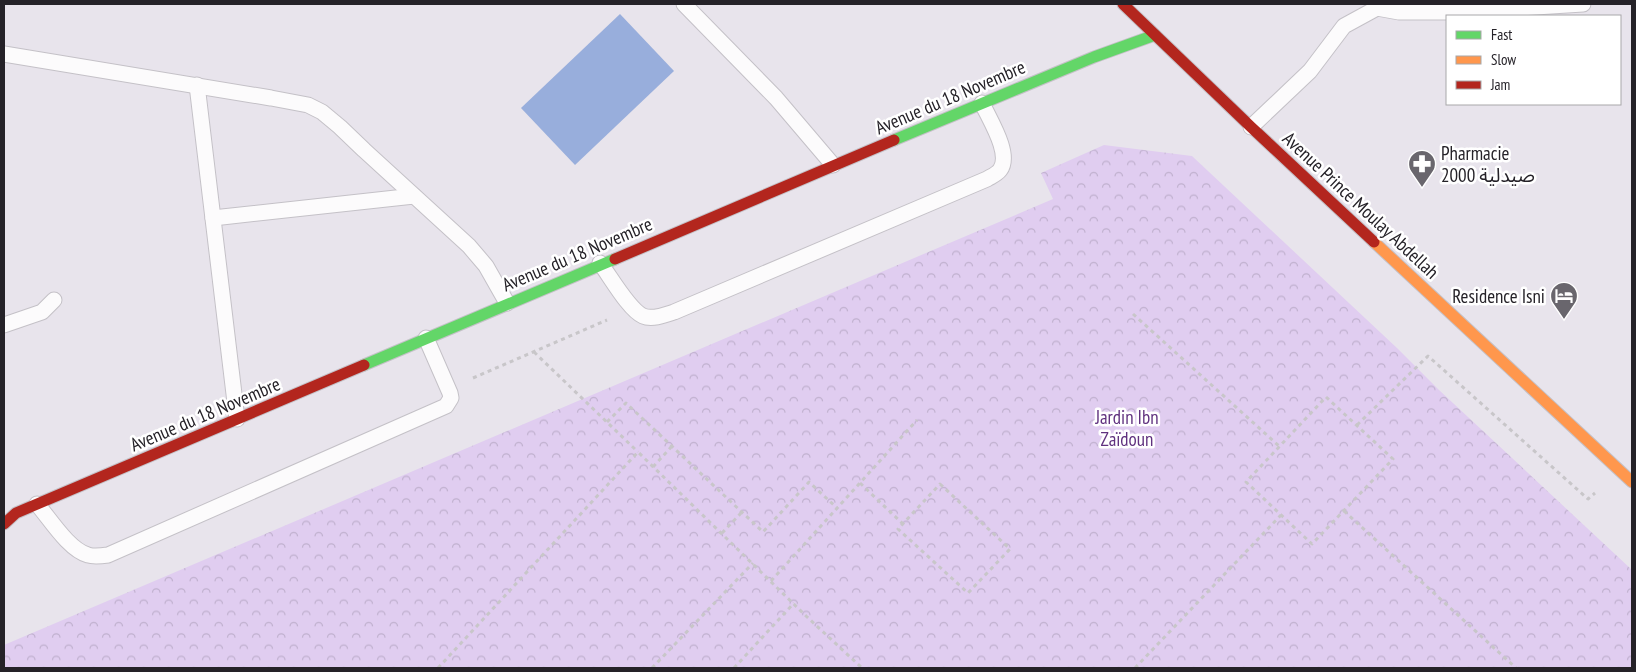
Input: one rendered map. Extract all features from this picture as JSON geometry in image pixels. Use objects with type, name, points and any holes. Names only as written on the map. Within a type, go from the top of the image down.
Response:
[{"type":"street","name":"Avenue Prince Moulay Abdellah","points":[[1123,4],[1251,127],[1632,482]]},
{"type":"street","name":"Avenue du 18 Novembre","points":[[4,524],[16,513],[600,263],[982,103],[1155,34]]},
{"type":"street","name":"Avenue du 18 Novembre","points":[[4,512],[16,513]]},
{"type":"lane","points":[[1251,127],[1310,71],[1344,26],[1377,8],[1399,12],[1453,12],[1583,4]]},
{"type":"lane","points":[[689,5],[776,98],[833,166]]},
{"type":"lane","points":[[4,54],[197,85],[308,105],[315,108],[340,127],[469,246],[486,266],[507,303]]},
{"type":"lane","points":[[197,85],[237,420]]},
{"type":"lane","points":[[600,263],[633,309],[643,317],[674,312],[988,179],[999,172],[1004,164],[1004,151],[982,103]]},
{"type":"lane","points":[[212,218],[414,196]]},
{"type":"lane","points":[[4,325],[42,312],[54,300]]},
{"type":"lane","points":[[37,504],[72,546],[87,555],[97,557],[108,555],[446,406],[451,398],[426,338]]},
{"type":"path","points":[[448,388],[633,309]]},
{"type":"path","points":[[1133,314],[1279,446]]},
{"type":"path","points":[[534,352],[862,668]]},
{"type":"path","points":[[1357,426],[1428,356],[1588,499],[1618,468]]},
{"type":"path","points":[[1326,397],[1357,426],[1393,459],[1312,544],[1246,482],[1326,397]]},
{"type":"path","points":[[607,422],[626,403],[763,532],[809,482],[837,508]]},
{"type":"path","points":[[771,581],[917,420]]},
{"type":"path","points":[[653,467],[672,446]]},
{"type":"path","points":[[438,668],[638,452]]},
{"type":"path","points":[[860,484],[903,524]]},
{"type":"path","points":[[940,484],[1010,548],[968,594],[898,529],[903,524],[940,484]]},
{"type":"path","points":[[1344,511],[1516,668]]},
{"type":"path","points":[[722,533],[742,512]]},
{"type":"path","points":[[1135,668],[1281,515]]},
{"type":"path","points":[[652,668],[753,563]]},
{"type":"path","points":[[734,668],[794,603]]},
{"type":"green space","name":"Jardin Ibn Zaïdoun","points":[[1104,145],[1192,156],[1631,569],[1632,668],[4,668],[4,645],[1053,199],[1041,173]]},
{"type":"water","points":[[620,14],[674,71],[575,165],[521,108]]},
{"type":"traffic: fast","points":[[894,140],[1094,57],[1155,35]]},
{"type":"traffic: fast","points":[[364,365],[615,259]]},
{"type":"traffic: slow","points":[[1374,242],[1632,482]]},
{"type":"traffic: jam","points":[[1123,4],[1374,242]]},
{"type":"traffic: jam","points":[[615,259],[894,140]]},
{"type":"traffic: jam","points":[[4,524],[16,513],[364,365]]},
{"type":"place","name":"Pharmacie 2000 صيدلية","points":[[1422,188]]},
{"type":"place","name":"Residence Isni","points":[[1564,320]]}]
